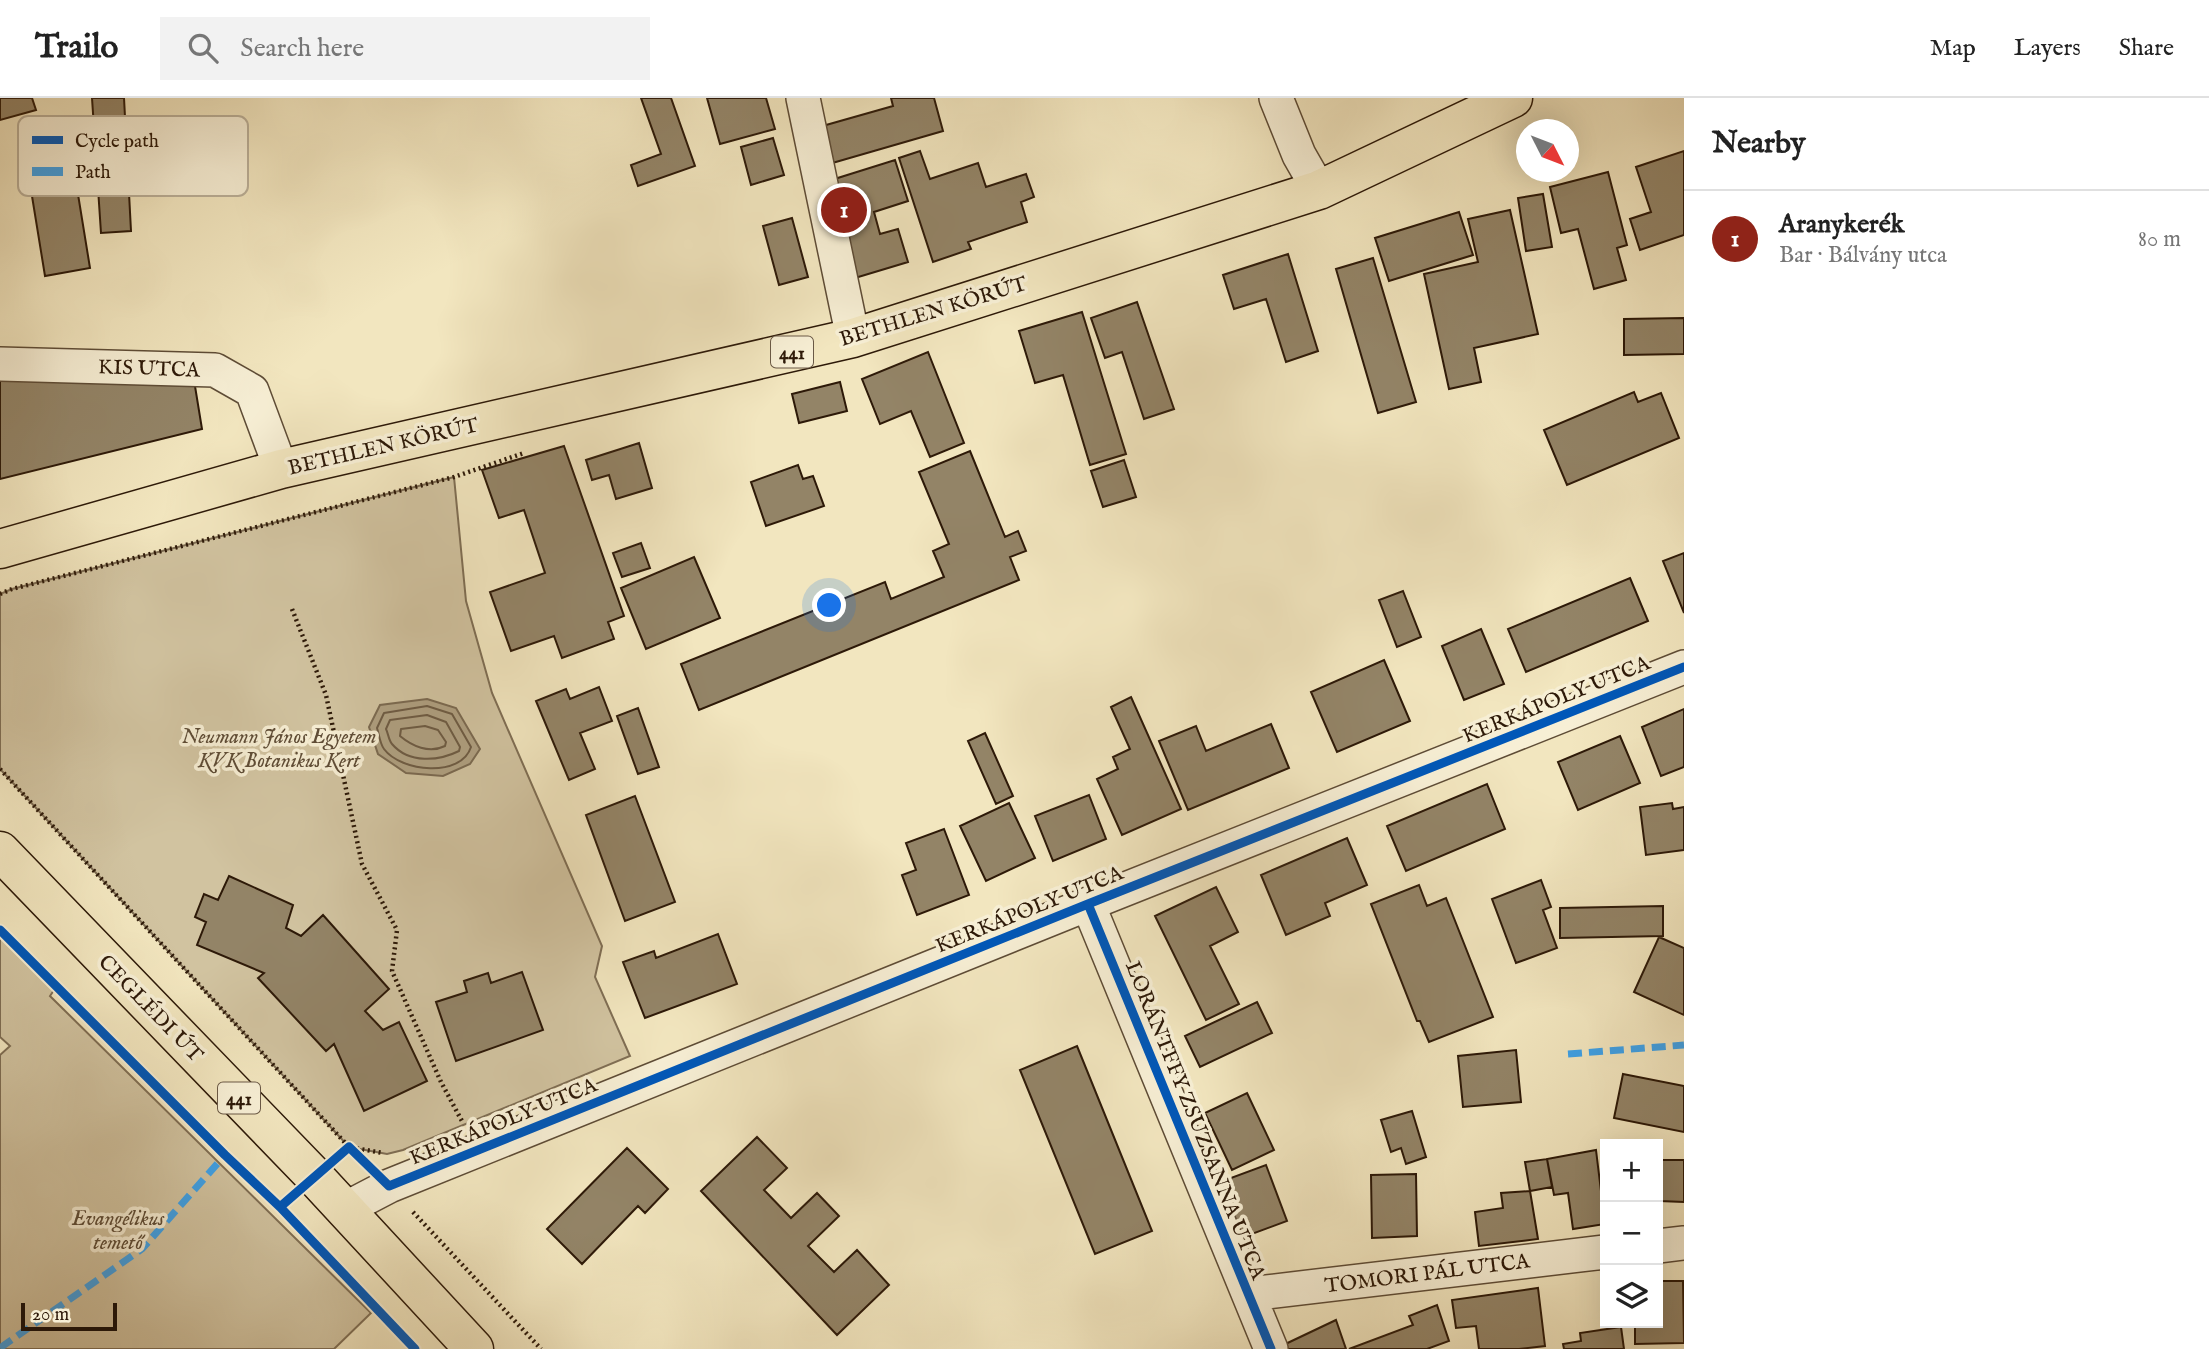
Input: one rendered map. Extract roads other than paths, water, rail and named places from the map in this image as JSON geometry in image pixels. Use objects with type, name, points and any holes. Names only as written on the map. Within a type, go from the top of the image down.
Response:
[{"type":"main road","name":"BETHLEN KÖRÚT","points":[[48,536],[281,469],[853,338],[1319,190],[1513,98]]},
{"type":"main road","name":"441","points":[[0,549],[48,536]]},
{"type":"main road","points":[[0,559],[48,536]]},
{"type":"main road","name":"CEGLÉDI ÚT","points":[[0,851],[314,1176],[474,1349]]},
{"type":"street","points":[[803,98],[853,338]]},
{"type":"street","points":[[1276,98],[1299,155],[1319,190]]},
{"type":"street","name":"KIS UTCA","points":[[0,364],[215,370],[251,391],[281,469]]},
{"type":"street","name":"KERKÁPOLY UTCA","points":[[343,1210],[388,1170],[1088,904],[1684,667]]},
{"type":"street","name":"LORÁNTFFY ZSUZSANNA UTCA","points":[[1088,904],[1271,1349]]},
{"type":"street","points":[[1663,1245],[1684,1242]]},
{"type":"street","name":"TOMORI PÁL UTCA","points":[[1249,1294],[1600,1253]]},
{"type":"water","points":[[427,699],[456,708],[480,749],[470,764],[443,776],[406,773],[378,754],[369,727],[380,705]]},
{"type":"place","name":"Aranykerék","points":[[844,210]]},
{"type":"park label","name":"Neumann János Egyetem KVK Botanikus Kert","points":[[279,748]]},
{"type":"park label","name":"Evangélikus temető","points":[[118,1230]]}]
